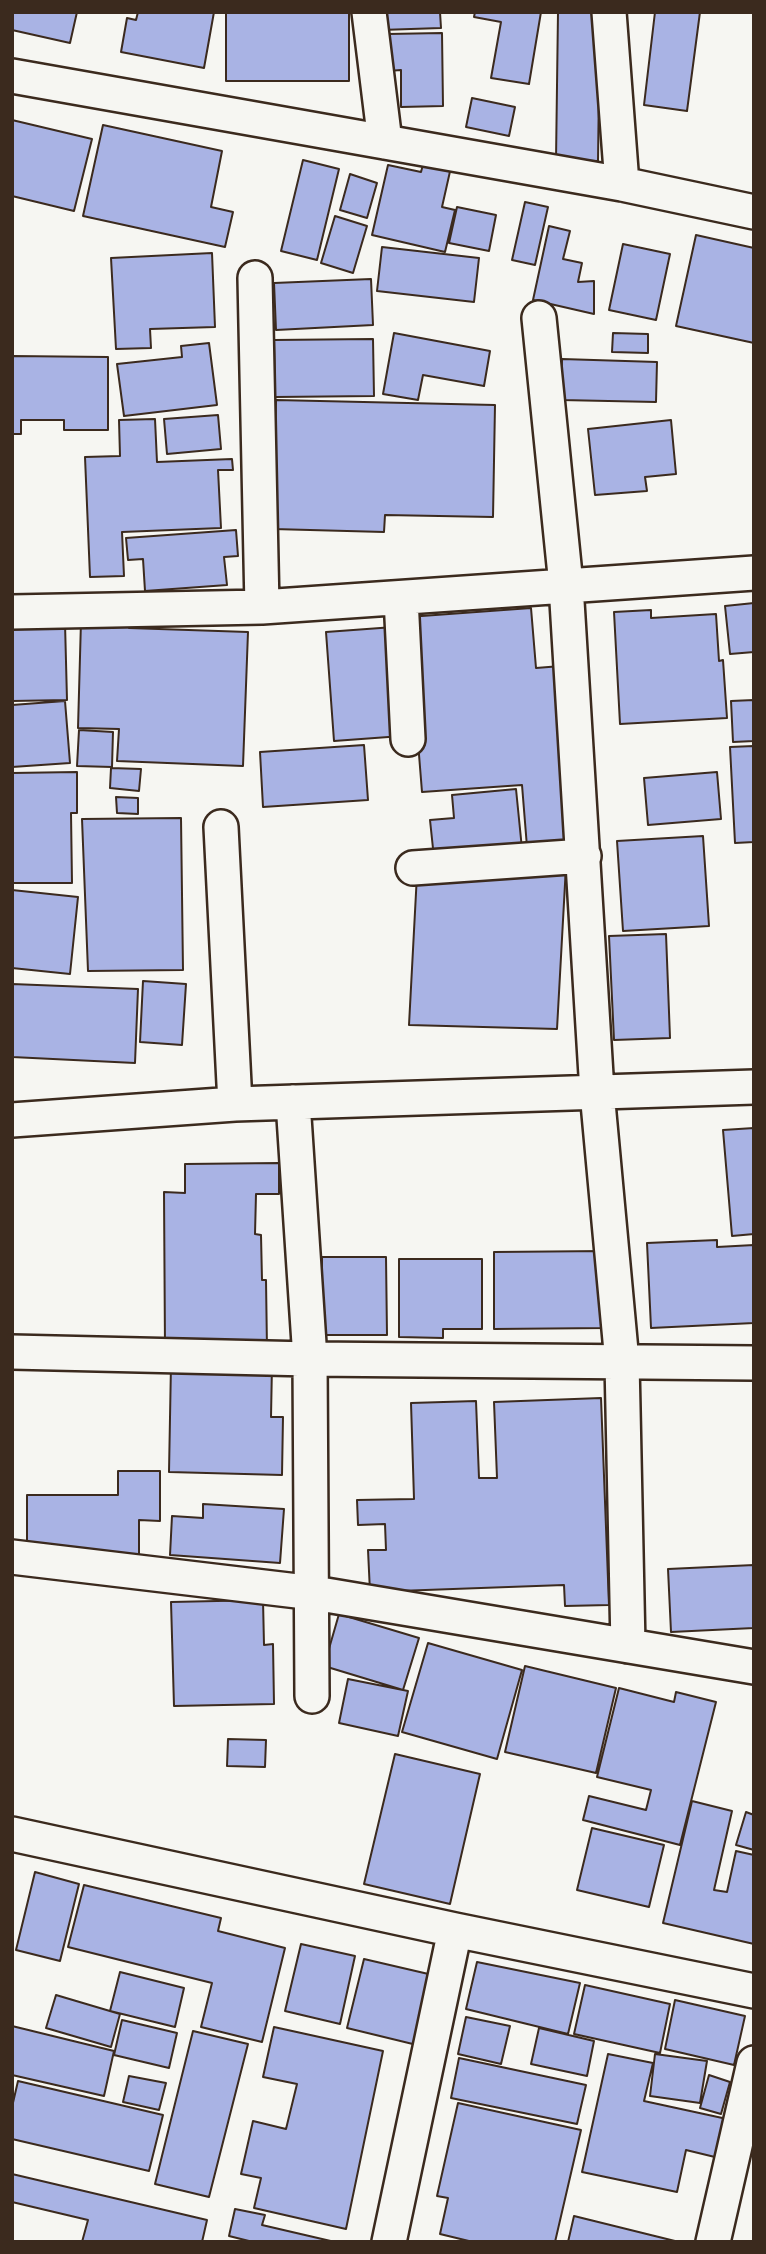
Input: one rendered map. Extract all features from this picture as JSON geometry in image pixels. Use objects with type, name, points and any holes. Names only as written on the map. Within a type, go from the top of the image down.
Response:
[{"type":"street","points":[[369,12],[385,142]]},
{"type":"street","points":[[609,12],[622,184]]},
{"type":"street","points":[[12,76],[622,184],[754,212]]},
{"type":"street","points":[[256,278],[262,607]]},
{"type":"street","points":[[539,318],[566,585],[597,1092],[622,1362],[628,1646]]},
{"type":"street","points":[[12,612],[262,607],[754,573]]},
{"type":"street","points":[[401,598],[408,739]]},
{"type":"street","points":[[221,827],[236,1104]]},
{"type":"street","points":[[413,868],[584,856]]},
{"type":"street","points":[[12,1120],[236,1104],[754,1087]]},
{"type":"street","points":[[293,1102],[310,1359],[314,1593],[312,1696]]},
{"type":"street","points":[[12,1352],[310,1359],[754,1363]]},
{"type":"street","points":[[12,1557],[314,1593],[754,1667]]},
{"type":"street","points":[[12,1834],[455,1930],[754,1991]]},
{"type":"street","points":[[389,2242],[455,1930]]},
{"type":"street","points":[[713,2242],[754,2063]]},
{"type":"building","points":[[12,12],[77,12],[70,43],[12,30]]},
{"type":"building","points":[[138,12],[214,12],[204,68],[121,52],[127,18],[136,20]]},
{"type":"building","points":[[226,12],[349,12],[349,81],[226,81]]},
{"type":"building","points":[[380,12],[440,12],[441,28],[381,30]]},
{"type":"building","points":[[475,12],[541,12],[529,84],[491,78],[501,22],[474,17]]},
{"type":"building","points":[[558,12],[600,12],[598,161],[556,160]]},
{"type":"building","points":[[655,12],[700,12],[687,111],[644,105]]},
{"type":"building","points":[[442,33],[443,106],[401,107],[401,70],[388,71],[388,34]]},
{"type":"building","points":[[472,98],[515,107],[509,136],[466,127]]},
{"type":"building","points":[[12,120],[92,139],[74,211],[12,196]]},
{"type":"building","points":[[103,125],[222,151],[211,207],[233,212],[225,247],[83,216]]},
{"type":"building","points":[[303,160],[339,169],[317,260],[281,251]]},
{"type":"building","points":[[424,161],[451,167],[442,207],[455,210],[445,252],[372,235],[388,165],[421,172]]},
{"type":"building","points":[[350,174],[377,183],[367,218],[340,210]]},
{"type":"building","points":[[525,202],[548,207],[535,265],[512,260]]},
{"type":"building","points":[[457,207],[496,215],[489,251],[449,243]]},
{"type":"building","points":[[335,216],[367,226],[353,273],[321,263]]},
{"type":"building","points":[[549,226],[570,231],[563,259],[582,263],[578,282],[594,281],[594,314],[533,300]]},
{"type":"building","points":[[696,235],[754,248],[754,343],[676,326]]},
{"type":"building","points":[[623,244],[670,254],[656,320],[609,310]]},
{"type":"building","points":[[382,247],[479,258],[474,302],[377,291]]},
{"type":"building","points":[[212,253],[215,327],[150,329],[151,348],[116,349],[111,258]]},
{"type":"building","points":[[371,279],[373,325],[276,330],[274,283]]},
{"type":"building","points":[[394,333],[490,351],[484,386],[423,375],[418,400],[383,394]]},
{"type":"building","points":[[613,333],[648,334],[648,353],[612,352]]},
{"type":"building","points":[[373,339],[374,396],[275,397],[274,340]]},
{"type":"building","points":[[209,343],[217,405],[124,416],[117,364],[182,357],[181,346]]},
{"type":"building","points":[[12,356],[108,357],[108,430],[64,430],[64,420],[21,420],[21,434],[12,434]]},
{"type":"building","points":[[562,359],[657,362],[656,402],[561,400]]},
{"type":"building","points":[[276,400],[495,405],[493,517],[385,515],[384,532],[273,529]]},
{"type":"building","points":[[218,415],[221,449],[167,454],[164,419]]},
{"type":"building","points":[[155,419],[157,462],[232,459],[233,470],[218,470],[221,528],[122,532],[124,576],[90,577],[85,457],[120,456],[119,420]]},
{"type":"building","points":[[671,420],[676,474],[645,477],[647,491],[595,495],[588,429]]},
{"type":"building","points":[[236,530],[238,556],[224,557],[227,585],[145,591],[143,559],[128,560],[126,538]]},
{"type":"building","points":[[754,603],[754,652],[730,654],[725,606]]},
{"type":"building","points":[[531,608],[536,668],[561,666],[575,843],[527,847],[522,785],[422,792],[408,617]]},
{"type":"building","points":[[651,610],[651,618],[716,614],[719,661],[723,660],[727,718],[620,724],[614,612]]},
{"type":"building","points":[[128,619],[129,628],[248,632],[243,766],[117,761],[119,729],[78,728],[81,621]]},
{"type":"building","points":[[65,623],[67,700],[12,701],[12,626]]},
{"type":"building","points":[[394,627],[402,736],[334,741],[326,632]]},
{"type":"building","points":[[754,700],[754,741],[733,742],[731,701]]},
{"type":"building","points":[[65,701],[70,763],[12,767],[12,705]]},
{"type":"building","points":[[79,730],[113,732],[112,767],[77,766]]},
{"type":"building","points":[[364,745],[368,800],[263,807],[260,752]]},
{"type":"building","points":[[754,746],[754,842],[735,843],[730,747]]},
{"type":"building","points":[[111,768],[141,769],[139,791],[110,788]]},
{"type":"building","points":[[77,772],[77,813],[71,813],[72,883],[12,883],[12,773]]},
{"type":"building","points":[[717,772],[721,819],[648,825],[644,778]]},
{"type":"building","points":[[516,789],[522,849],[434,858],[430,820],[454,818],[452,795]]},
{"type":"building","points":[[116,797],[138,798],[138,814],[117,813]]},
{"type":"building","points":[[181,818],[183,970],[88,971],[82,819]]},
{"type":"building","points":[[703,836],[709,926],[623,931],[617,841]]},
{"type":"building","points":[[566,866],[557,1029],[409,1025],[417,874]]},
{"type":"building","points":[[12,890],[78,897],[70,974],[12,968]]},
{"type":"building","points":[[666,934],[670,1038],[614,1040],[609,936]]},
{"type":"building","points":[[143,981],[186,984],[182,1045],[140,1042]]},
{"type":"building","points":[[12,984],[138,989],[135,1063],[12,1057]]},
{"type":"building","points":[[754,1128],[754,1234],[732,1236],[723,1130]]},
{"type":"building","points":[[279,1163],[279,1194],[256,1194],[255,1234],[261,1235],[262,1280],[266,1280],[267,1349],[165,1349],[164,1192],[185,1193],[185,1164]]},
{"type":"building","points":[[717,1240],[717,1247],[754,1245],[754,1323],[651,1328],[647,1243]]},
{"type":"building","points":[[605,1251],[606,1328],[494,1329],[494,1252]]},
{"type":"building","points":[[322,1257],[386,1257],[387,1335],[322,1335]]},
{"type":"building","points":[[399,1259],[482,1259],[482,1329],[443,1329],[443,1338],[399,1337]]},
{"type":"building","points":[[171,1364],[272,1365],[271,1417],[283,1417],[282,1475],[169,1472]]},
{"type":"building","points":[[601,1398],[609,1605],[565,1606],[564,1585],[370,1592],[368,1550],[386,1550],[385,1524],[358,1525],[357,1500],[414,1499],[411,1403],[476,1401],[479,1478],[497,1478],[494,1402]]},
{"type":"building","points":[[118,1471],[160,1471],[160,1521],[139,1520],[139,1554],[27,1554],[27,1495],[118,1495]]},
{"type":"building","points":[[203,1504],[284,1509],[280,1563],[170,1555],[172,1516],[203,1518]]},
{"type":"building","points":[[754,1565],[754,1628],[671,1632],[668,1569]]},
{"type":"building","points":[[263,1600],[264,1645],[273,1644],[274,1704],[174,1706],[171,1602]]},
{"type":"building","points":[[339,1614],[419,1638],[403,1690],[324,1666]]},
{"type":"building","points":[[428,1643],[522,1670],[497,1759],[402,1732]]},
{"type":"building","points":[[525,1666],[616,1688],[596,1773],[505,1752]]},
{"type":"building","points":[[348,1679],[408,1691],[398,1736],[339,1723]]},
{"type":"building","points":[[619,1688],[674,1702],[676,1692],[716,1702],[680,1845],[583,1820],[589,1796],[646,1810],[651,1790],[597,1777]]},
{"type":"building","points":[[228,1739],[266,1740],[265,1767],[227,1766]]},
{"type":"building","points":[[395,1754],[480,1774],[450,1904],[364,1884]]},
{"type":"building","points":[[692,1801],[732,1811],[714,1890],[727,1892],[736,1851],[754,1855],[754,1944],[663,1923]]},
{"type":"building","points":[[746,1812],[754,1815],[754,1850],[736,1845]]},
{"type":"building","points":[[592,1828],[664,1845],[649,1907],[577,1890]]},
{"type":"building","points":[[35,1872],[79,1884],[60,1961],[16,1950]]},
{"type":"building","points":[[84,1885],[221,1918],[218,1931],[285,1948],[262,2042],[201,2027],[212,1983],[68,1947]]},
{"type":"building","points":[[301,1944],[355,1956],[340,2024],[285,2011]]},
{"type":"building","points":[[364,1959],[437,1976],[421,2046],[347,2028]]},
{"type":"building","points":[[477,1962],[580,1983],[568,2034],[466,2009]]},
{"type":"building","points":[[120,1972],[184,1988],[175,2027],[110,2011]]},
{"type":"building","points":[[585,1985],[670,2004],[660,2053],[574,2034]]},
{"type":"building","points":[[56,1995],[120,2014],[111,2047],[46,2028]]},
{"type":"building","points":[[675,2000],[745,2016],[734,2065],[665,2049]]},
{"type":"building","points":[[466,2017],[510,2026],[501,2064],[458,2054]]},
{"type":"building","points":[[122,2020],[177,2033],[169,2068],[114,2055]]},
{"type":"building","points":[[12,2026],[114,2051],[104,2096],[12,2075]]},
{"type":"building","points":[[274,2027],[383,2051],[346,2229],[254,2208],[261,2178],[241,2174],[253,2121],[286,2129],[297,2084],[263,2077]]},
{"type":"building","points":[[539,2028],[594,2041],[587,2076],[531,2064]]},
{"type":"building","points":[[193,2031],[248,2044],[209,2197],[155,2184]]},
{"type":"building","points":[[608,2054],[653,2063],[644,2101],[727,2119],[719,2158],[686,2150],[677,2192],[582,2172]]},
{"type":"building","points":[[655,2054],[707,2061],[700,2103],[650,2096]]},
{"type":"building","points":[[459,2058],[586,2085],[577,2124],[451,2098]]},
{"type":"building","points":[[709,2075],[730,2082],[721,2114],[700,2108]]},
{"type":"building","points":[[129,2076],[166,2083],[159,2110],[123,2102]]},
{"type":"building","points":[[18,2081],[163,2115],[149,2171],[12,2139],[12,2107]]},
{"type":"building","points":[[458,2103],[581,2130],[555,2242],[473,2242],[440,2234],[448,2198],[437,2196]]},
{"type":"building","points":[[12,2174],[207,2220],[202,2242],[82,2242],[88,2220],[12,2202]]},
{"type":"building","points":[[235,2209],[265,2215],[262,2225],[335,2242],[253,2242],[229,2236]]},
{"type":"building","points":[[574,2216],[679,2242],[568,2242]]}]
